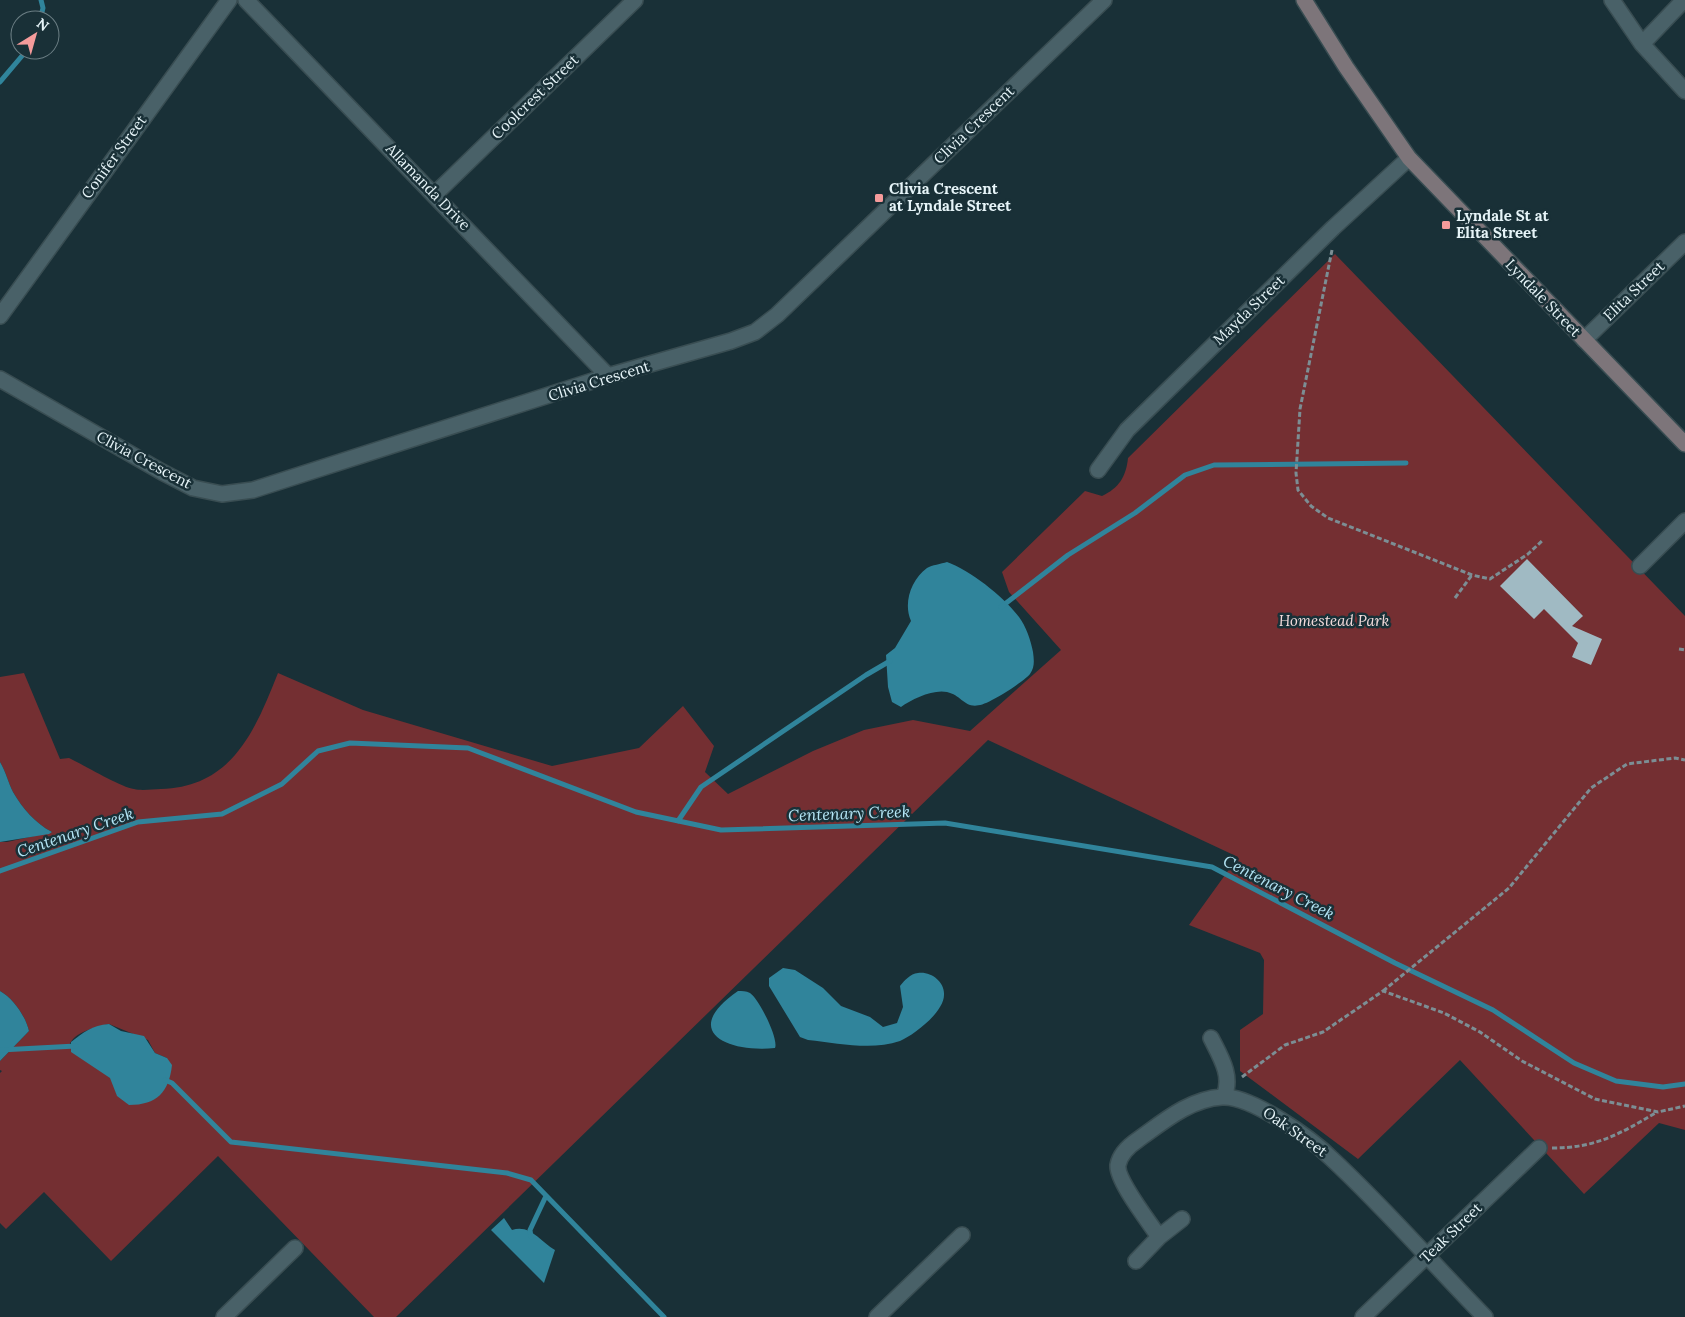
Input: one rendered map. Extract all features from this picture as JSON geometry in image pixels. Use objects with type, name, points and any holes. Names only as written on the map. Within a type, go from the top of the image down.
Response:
[{"type":"street","name":"Conifer Street","points":[[0,316],[229,0]]},
{"type":"street","name":"Allamanda Drive","points":[[246,0],[435,194],[608,376]]},
{"type":"street","name":"Coolcrest Street","points":[[435,194],[635,0]]},
{"type":"street","name":"Clivia Crescent","points":[[0,379],[162,472],[193,488],[222,494],[253,490],[608,376],[645,367],[755,332],[777,315],[1104,0]]},
{"type":"street","name":"Lyndale Street","points":[[1304,0],[1346,67],[1409,158],[1685,444]]},
{"type":"street","points":[[1612,0],[1642,44],[1685,90]]},
{"type":"street","points":[[1642,44],[1684,0]]},
{"type":"street","name":"Mayda Street","points":[[1098,470],[1127,430],[1333,228],[1409,158]]},
{"type":"street","name":"Elita Street","points":[[1584,340],[1685,242]]},
{"type":"street","points":[[1640,566],[1685,521]]},
{"type":"street","points":[[1211,1038],[1226,1068],[1225,1092]]},
{"type":"street","name":"Oak Street","points":[[1159,1237],[1121,1179],[1118,1167],[1122,1154],[1134,1142],[1179,1111],[1225,1092],[1254,1104],[1285,1122],[1331,1158],[1485,1317]]},
{"type":"street","name":"Teak Street","points":[[1364,1317],[1539,1148]]},
{"type":"street","points":[[1136,1261],[1159,1237],[1182,1219]]},
{"type":"street","points":[[877,1317],[962,1235]]},
{"type":"street","points":[[224,1317],[295,1248]]},
{"type":"path","points":[[1333,228],[1334,238],[1300,409],[1296,473],[1298,490],[1311,506],[1328,518],[1472,575],[1490,579],[1528,554],[1543,540]]},
{"type":"path","points":[[1455,598],[1472,575]]},
{"type":"path","points":[[1679,650],[1685,650]]},
{"type":"path","points":[[1225,1092],[1258,1063],[1285,1046],[1323,1032],[1383,991],[1509,888],[1591,788],[1627,764],[1675,758],[1685,760]]},
{"type":"path","points":[[1383,991],[1444,1013],[1480,1032],[1522,1061],[1595,1099],[1658,1112]]},
{"type":"path","points":[[1539,1148],[1577,1148],[1618,1136],[1658,1112],[1685,1107]]},
{"type":"green space","name":"Homestead Park","points":[[1335,254],[1685,616],[1685,1130],[1659,1123],[1584,1194],[1460,1060],[1358,1159],[1240,1071],[1240,1030],[1263,1014],[1264,960],[1260,953],[1189,925],[1238,857],[988,740],[396,1317],[374,1317],[218,1156],[111,1261],[44,1192],[6,1229],[0,1223],[0,1073],[2,1071],[0,1070],[0,1061],[29,1031],[18,1008],[10,998],[0,991],[0,842],[52,832],[35,820],[21,804],[13,792],[0,762],[0,677],[24,673],[60,759],[69,758],[120,784],[137,790],[185,786],[206,778],[223,767],[238,752],[250,735],[278,673],[363,710],[552,766],[639,748],[683,706],[714,746],[705,772],[728,794],[813,751],[864,730],[913,720],[970,731],[1061,650],[1009,592],[1002,572],[1085,491],[1102,496],[1113,489],[1121,481],[1128,458]],"holes":[[[109,1024],[148,1040],[155,1053],[167,1058],[117,1095],[111,1078],[69,1046],[71,1041],[80,1034]]]},
{"type":"water","points":[[947,562],[966,571],[986,585],[1013,609],[1022,621],[1031,643],[1034,658],[1033,669],[1018,684],[983,704],[971,705],[953,694],[941,691],[923,695],[901,707],[892,702],[888,687],[886,655],[895,648],[911,621],[908,599],[913,585],[927,568]]},
{"type":"water","points":[[0,762],[13,792],[21,804],[35,820],[52,832],[0,842]]},
{"type":"water","points":[[783,968],[795,970],[823,988],[841,1006],[870,1017],[883,1027],[897,1023],[903,1007],[900,986],[913,975],[923,973],[936,978],[944,990],[943,1002],[927,1022],[913,1034],[900,1041],[866,1046],[808,1040],[800,1037],[769,986],[769,978]]},
{"type":"water","points":[[0,991],[10,998],[18,1008],[29,1031],[0,1061]]},
{"type":"water","points":[[738,991],[750,993],[758,1003],[771,1028],[775,1048],[757,1049],[740,1047],[726,1043],[716,1036],[711,1028],[712,1017],[721,1005]]},
{"type":"water","points":[[109,1024],[121,1031],[144,1036],[155,1053],[167,1058],[172,1065],[168,1083],[164,1090],[160,1095],[147,1103],[129,1105],[117,1096],[110,1078],[71,1052],[71,1042],[88,1030]]},
{"type":"water","points":[[504,1218],[512,1230],[524,1229],[530,1231],[555,1250],[544,1283],[491,1230]]},
{"type":"building","points":[[1527,559],[1583,616],[1572,626],[1602,639],[1591,665],[1572,657],[1578,643],[1544,609],[1534,619],[1500,586]]},
{"type":"waterway","points":[[41,0],[42,10]]},
{"type":"waterway","points":[[0,82],[19,60]]},
{"type":"waterway","points":[[1001,607],[1068,555],[1135,513],[1185,475],[1214,465],[1406,463]]},
{"type":"waterway","points":[[678,821],[701,787],[866,675],[890,661]]},
{"type":"waterway","name":"Centenary Creek","points":[[0,871],[138,822],[222,814],[282,784],[318,751],[350,743],[468,748],[636,812],[721,830],[945,823],[1212,867],[1395,963],[1493,1010],[1574,1063],[1616,1081],[1663,1087],[1685,1084]]},
{"type":"waterway","points":[[0,1050],[76,1046]]},
{"type":"waterway","points":[[165,1080],[172,1083],[231,1142],[507,1173],[531,1180],[664,1317]]},
{"type":"waterway","points":[[531,1237],[530,1230],[546,1196]]},
{"type":"place","name":"Clivia Crescent at Lyndale Street","points":[[879,198]]},
{"type":"place","name":"Lyndale St at Elita Street","points":[[1446,225]]}]
